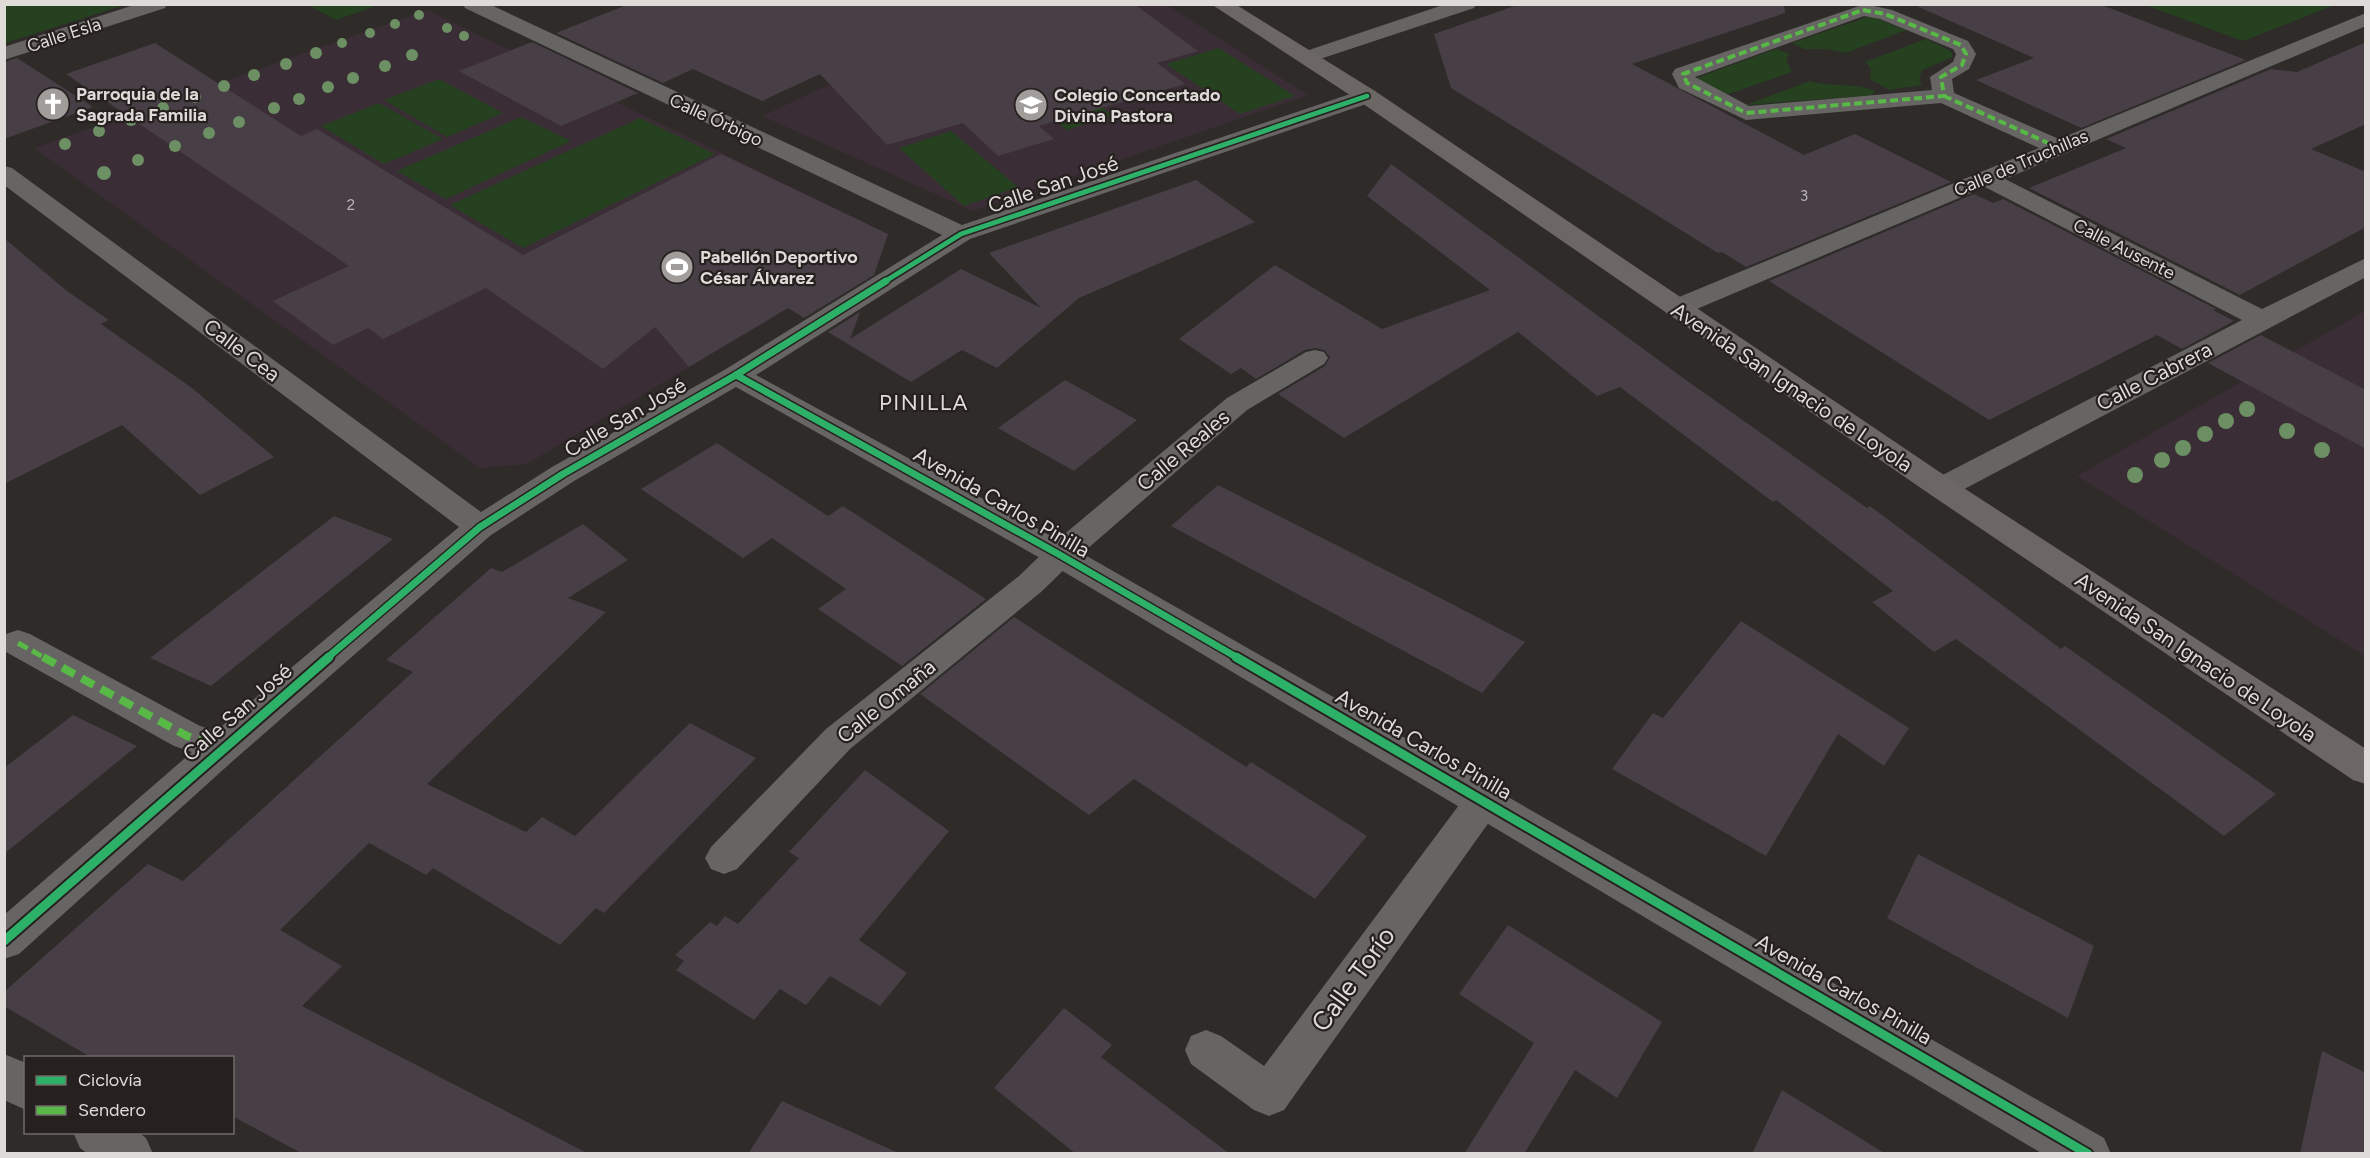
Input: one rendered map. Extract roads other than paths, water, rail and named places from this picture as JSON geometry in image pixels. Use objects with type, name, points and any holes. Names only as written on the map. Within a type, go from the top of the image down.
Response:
[{"type":"main road","name":"Avenida San Ignacio de Loyola","points":[[1220,4],[1367,96],[1942,488],[2366,769]]},
{"type":"street","name":"Calle Esla","points":[[4,54],[158,4]]},
{"type":"street","name":"Calle Órbigo","points":[[472,4],[961,234]]},
{"type":"street","points":[[1307,57],[1467,4]]},
{"type":"street","points":[[1944,96],[1941,77],[1962,65],[1966,54],[1961,45],[1885,14],[1863,10],[1683,74],[1687,83],[1746,113],[1944,96],[2059,148]]},
{"type":"street","name":"Calle de Truchillas","points":[[1676,308],[2366,19]]},
{"type":"street","name":"Calle San José","points":[[4,941],[222,748],[480,527],[563,474],[736,375],[961,234],[1367,96]]},
{"type":"street","name":"Calle Cea","points":[[4,173],[480,527]]},
{"type":"street","name":"Calle Ausente","points":[[1986,178],[2262,320]]},
{"type":"street","name":"Calle Cabrera","points":[[1942,488],[2366,266]]},
{"type":"street","name":"Avenida Carlos Pinilla","points":[[736,375],[1059,555],[1484,800],[2088,1154]]},
{"type":"street","points":[[18,643],[187,736],[222,748]]},
{"type":"street","points":[[4,1075],[24,1087]]},
{"type":"street","points":[[99,1134],[130,1154]]},
{"type":"lane","name":"Calle Reales","points":[[1059,555],[1238,404],[1315,358]]},
{"type":"lane","name":"Calle Omaña","points":[[724,858],[838,739],[1030,584],[1059,555]]},
{"type":"lane","name":"Calle Torío","points":[[1206,1050],[1269,1095],[1484,800]]},
{"type":"place","name":"Parroquia de la Sagrada Familia","points":[[53,104]]},
{"type":"place","name":"Colegio Concertado Divina Pastora","points":[[1031,105]]},
{"type":"place","name":"Pabellón Deportivo César Álvarez","points":[[677,267]]},
{"type":"district","name":"PINILLA","points":[[924,402]]}]
